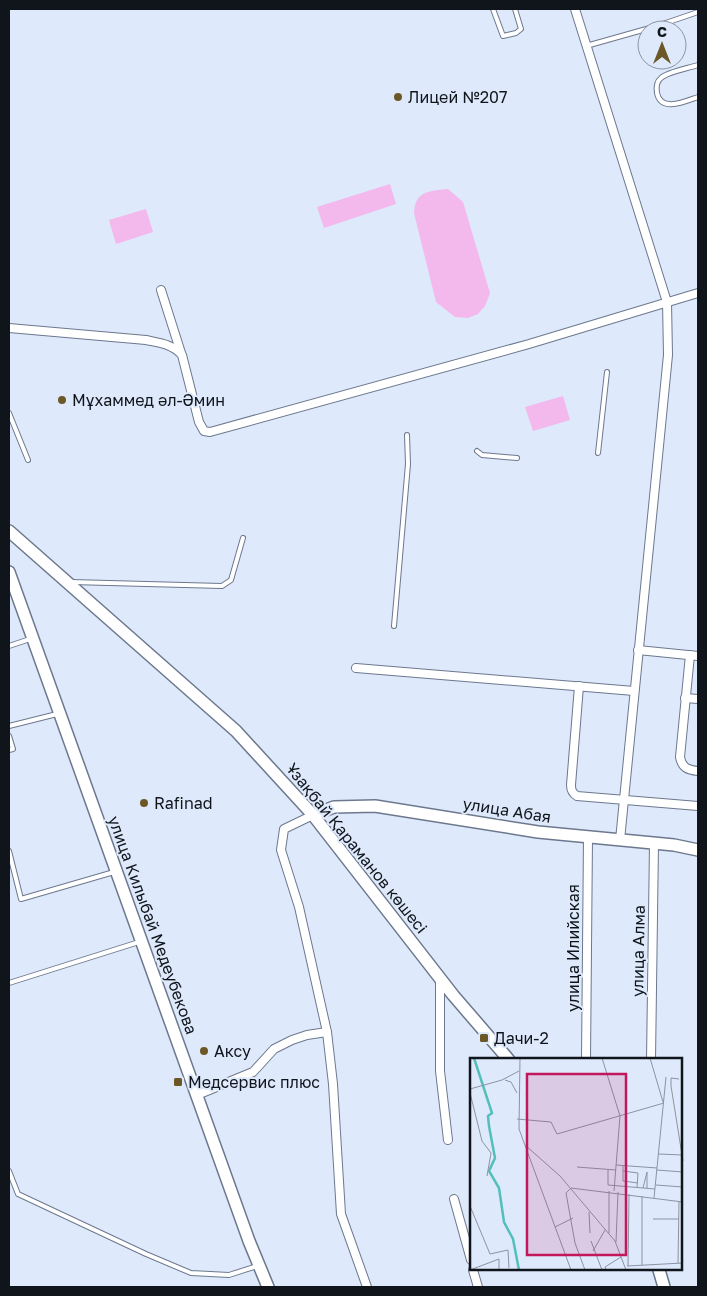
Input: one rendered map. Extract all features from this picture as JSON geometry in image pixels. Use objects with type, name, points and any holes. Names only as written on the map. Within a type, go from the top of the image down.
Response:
[{"type":"street","points":[[575,9],[666,302],[668,355],[620,840]]},
{"type":"street","points":[[161,290],[182,355],[199,422],[204,431],[210,432],[495,354],[698,293]]},
{"type":"street","points":[[9,328],[146,340],[168,344],[177,349],[182,355]]},
{"type":"street","name":"Ұзақбай Қараманов көшесі","points":[[9,531],[236,731],[313,816],[453,995],[507,1058]]},
{"type":"street","name":"улица Килыбай Медеубекова","points":[[9,572],[141,941],[268,1287]]},
{"type":"street","points":[[638,650],[698,656]]},
{"type":"street","points":[[690,655],[680,756],[684,767],[689,770],[698,771]]},
{"type":"street","points":[[356,668],[634,691]]},
{"type":"street","points":[[579,686],[571,790],[577,796],[698,806]]},
{"type":"street","points":[[685,698],[698,699]]},
{"type":"street","name":"улица Абая","points":[[313,816],[334,808],[375,806],[538,832],[674,845],[698,850]]},
{"type":"street","points":[[313,816],[284,829],[281,850],[299,907],[327,1032],[333,1084],[341,1214],[367,1287]]},
{"type":"street","name":"улица Илийская","points":[[586,1058],[588,837]]},
{"type":"street","name":"улица Алма","points":[[650,1058],[654,844]]},
{"type":"street","points":[[440,977],[440,1071],[448,1140]]},
{"type":"street","points":[[197,1095],[253,1072],[274,1049],[292,1040],[307,1035],[327,1032]]},
{"type":"street","points":[[454,1199],[470,1256]]},
{"type":"street","points":[[474,1271],[478,1287]]},
{"type":"street","points":[[659,1271],[664,1287]]},
{"type":"lane","points":[[493,9],[502,36],[516,33],[521,29],[515,9]]},
{"type":"lane","points":[[586,46],[698,12]]},
{"type":"lane","points":[[698,65],[665,75],[657,82],[656,87],[661,101],[667,104],[673,105],[698,97]]},
{"type":"lane","points":[[598,453],[607,372]]},
{"type":"lane","points":[[9,413],[28,460]]},
{"type":"lane","points":[[394,626],[407,472],[407,435]]},
{"type":"lane","points":[[477,451],[482,456],[517,458]]},
{"type":"lane","points":[[66,582],[222,586],[232,580],[243,538]]},
{"type":"lane","points":[[9,646],[33,639]]},
{"type":"lane","points":[[9,726],[60,714]]},
{"type":"lane","points":[[9,736],[12,749],[9,750]]},
{"type":"lane","points":[[9,851],[21,899],[116,871]]},
{"type":"lane","points":[[9,983],[141,941]]},
{"type":"lane","points":[[9,1172],[18,1194],[191,1273],[229,1276],[259,1266]]},
{"type":"shaded area","points":[[390,184],[396,204],[324,228],[317,207]]},
{"type":"shaded area","points":[[448,189],[463,202],[490,293],[485,306],[478,314],[468,318],[455,317],[436,302],[414,213],[420,196],[429,192]]},
{"type":"shaded area","points":[[146,209],[153,232],[116,244],[109,220]]},
{"type":"shaded area","points":[[563,396],[570,420],[533,431],[525,407]]},
{"type":"place","name":"Лицей №207","points":[[398,97]]},
{"type":"place","name":"Мұхаммед әл-Әмин","points":[[62,400]]},
{"type":"place","name":"Rafinad","points":[[144,803]]},
{"type":"place","name":"Дачи-2","points":[[484,1038]]},
{"type":"place","name":"Аксу","points":[[204,1051]]},
{"type":"place","name":"Медсервис плюс","points":[[178,1082]]}]
